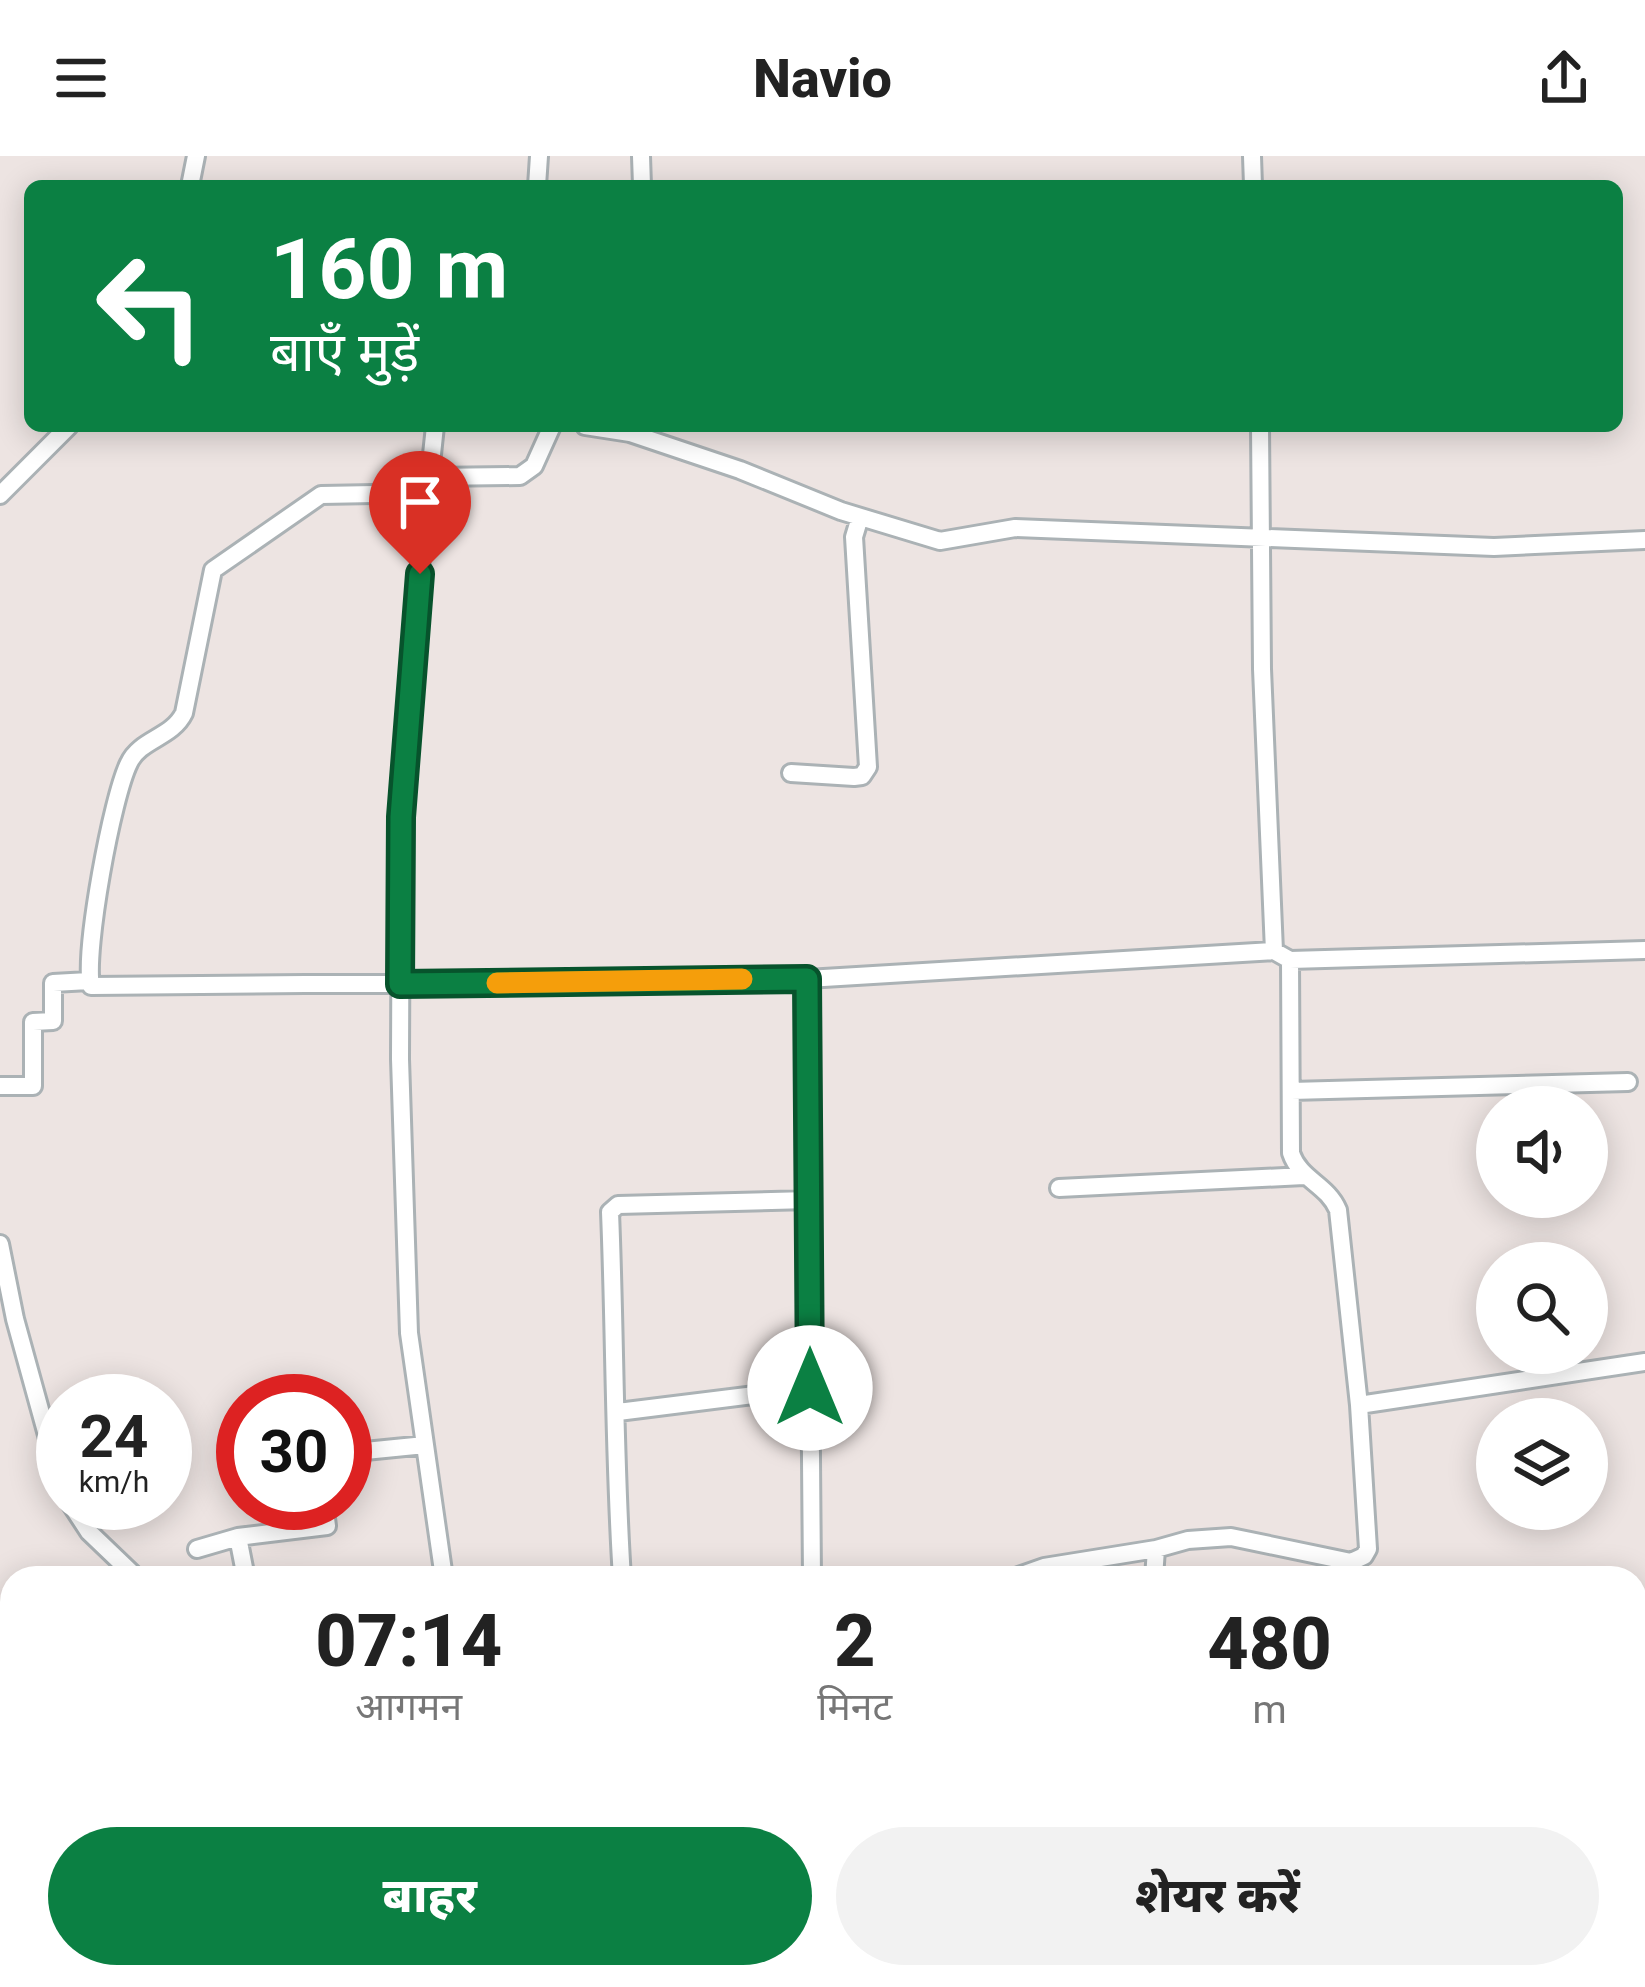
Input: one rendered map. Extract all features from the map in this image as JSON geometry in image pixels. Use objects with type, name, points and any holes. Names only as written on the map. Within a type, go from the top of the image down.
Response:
[{"type":"street","points":[[0,495],[63,432]]},
{"type":"street","points":[[434,432],[411,654],[401,817],[400,984],[409,1333],[442,1566]]},
{"type":"street","points":[[549,432],[533,466],[520,476],[321,495],[213,570],[184,713],[174,729],[139,750],[128,765],[103,862],[89,981],[95,988],[807,979],[1282,956],[1645,950]]},
{"type":"street","points":[[639,432],[860,517],[940,541],[1016,528],[1494,547],[1645,540]]},
{"type":"street","points":[[1050,1566],[1188,1540],[1231,1537],[1342,1562],[1364,1556],[1368,1549],[1360,1405],[1338,1210],[1328,1192],[1304,1176],[1291,1153],[1291,1091],[1262,669],[1260,432]]},
{"type":"street","points":[[791,773],[854,777],[862,776],[868,767],[854,538],[860,517]]},
{"type":"street","points":[[807,979],[812,1566]]},
{"type":"street","points":[[0,1086],[33,1086],[33,1022],[53,1021],[53,983],[89,981]]},
{"type":"street","points":[[1291,1091],[1628,1082]]},
{"type":"street","points":[[1059,1188],[1304,1176]]},
{"type":"street","points":[[621,1566],[614,1458],[618,1412],[613,1207],[809,1200]]},
{"type":"street","points":[[0,1244],[5,1281],[36,1394]]},
{"type":"street","points":[[1360,1405],[1645,1362]]},
{"type":"street","points":[[618,1412],[810,1388]]},
{"type":"street","points":[[372,1450],[425,1445]]},
{"type":"street","points":[[88,1530],[124,1566]]},
{"type":"street","points":[[196,1549],[238,1537],[295,1530]]},
{"type":"street","points":[[238,1537],[244,1566]]},
{"type":"street","points":[[1155,1566],[1156,1549]]},
{"type":"slow traffic","points":[[497,983],[742,979]]},
{"type":"route","points":[[420,574],[401,817],[400,984],[807,979],[810,1388]]}]
